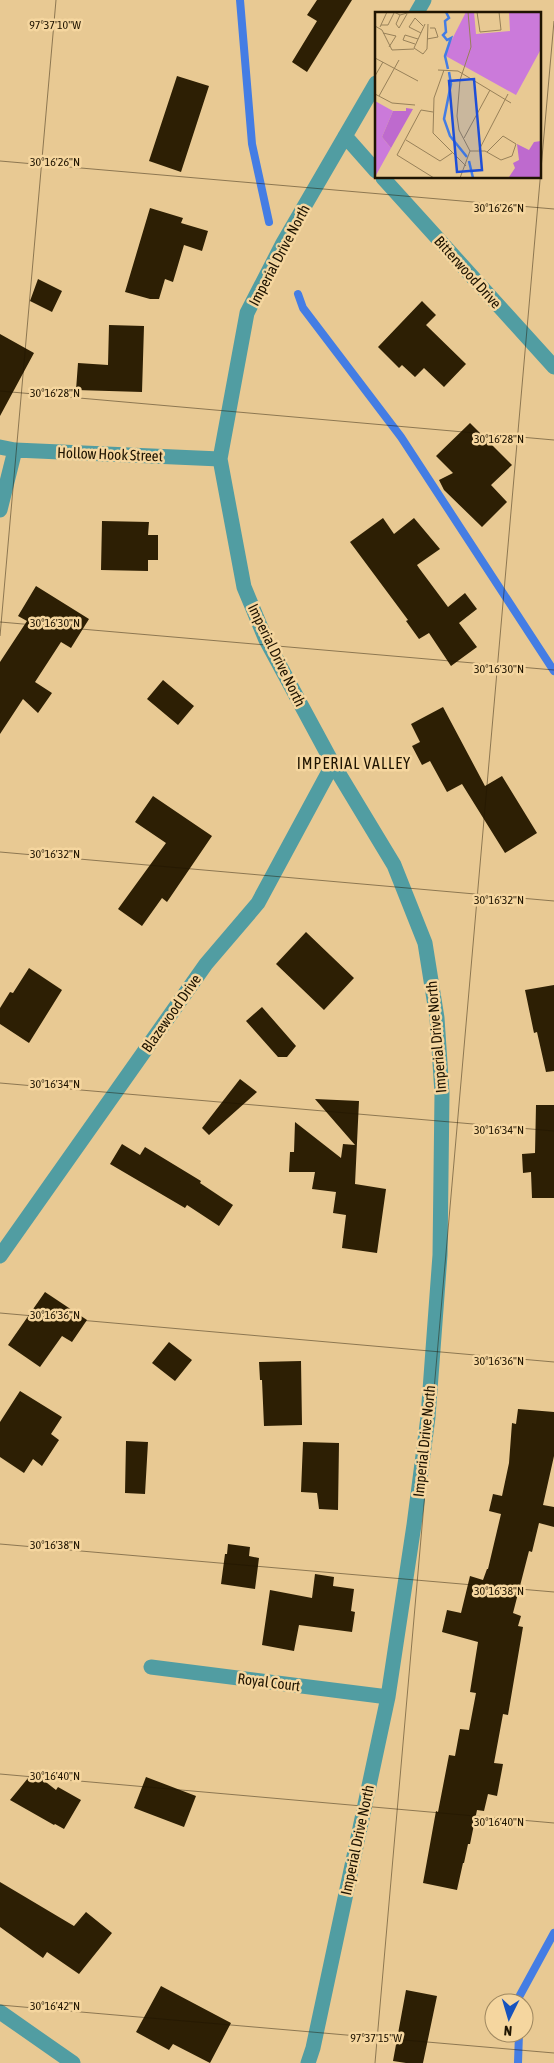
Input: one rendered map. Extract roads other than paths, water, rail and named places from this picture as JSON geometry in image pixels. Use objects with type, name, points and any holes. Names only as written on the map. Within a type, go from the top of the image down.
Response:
[{"type":"street","points":[[417,12],[424,0]]},
{"type":"street","name":"Imperial Drive North","points":[[308,2063],[313,2048],[388,1697],[428,1417],[440,1255],[442,1093],[438,1018],[425,943],[394,865],[332,764],[266,640],[244,587],[220,459],[247,314],[283,243],[375,85]]},
{"type":"street","points":[[345,136],[375,169]]},
{"type":"street","name":"Bitterwood Drive","points":[[384,179],[554,367]]},
{"type":"street","points":[[0,510],[7,449]]},
{"type":"street","name":"Hollow Hook Street","points":[[7,449],[220,459]]},
{"type":"street","name":"Blazewood Drive","points":[[0,1256],[206,964],[258,903],[332,764]]},
{"type":"street","name":"Royal Court","points":[[151,1667],[388,1697]]},
{"type":"street","points":[[0,2012],[73,2063]]},
{"type":"waterway","points":[[240,0],[252,144],[269,222]]},
{"type":"waterway","points":[[298,294],[303,308],[401,437],[554,671]]},
{"type":"waterway","points":[[521,1993],[554,1933]]},
{"type":"waterway","points":[[518,2063],[519,2043]]},
{"type":"district","name":"IMPERIAL VALLEY","points":[[354,763]]}]
